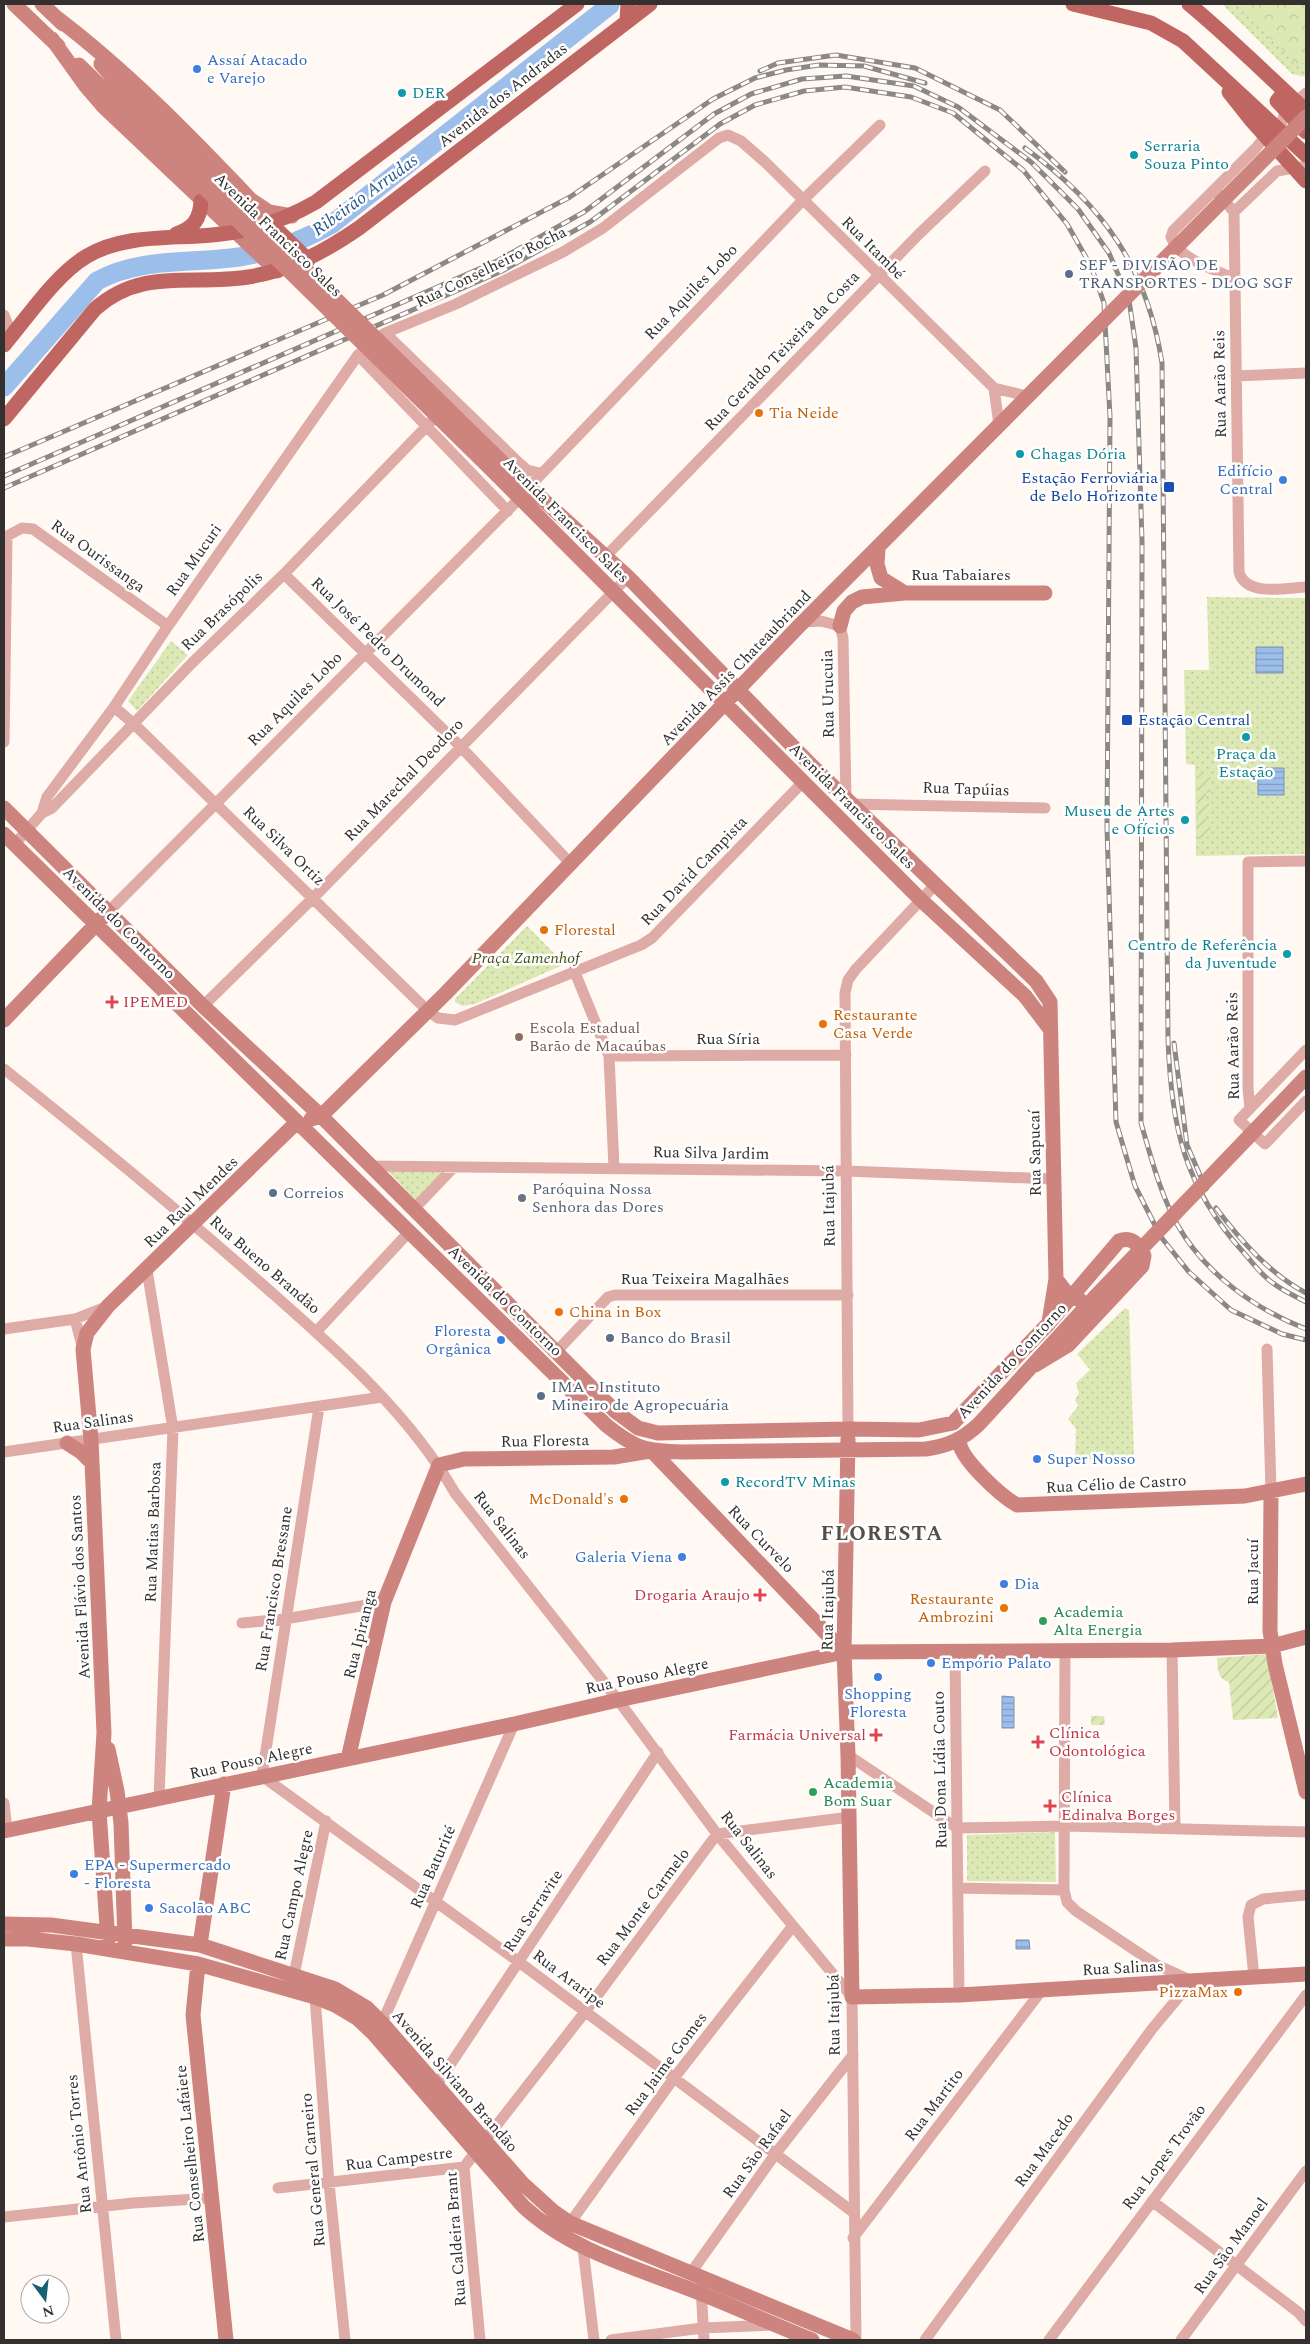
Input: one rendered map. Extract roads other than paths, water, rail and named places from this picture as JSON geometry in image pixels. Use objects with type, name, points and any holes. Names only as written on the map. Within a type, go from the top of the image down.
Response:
[{"type":"main road","name":"Avenida dos Andradas","points":[[8,340],[44,297],[85,257],[104,248],[136,240],[239,235],[276,228],[316,202],[577,4]]},
{"type":"main road","points":[[627,21],[628,4]]},
{"type":"main road","name":"Avenida dos Andradas","points":[[4,419],[96,309],[122,289],[144,282],[202,281],[247,277],[274,269],[303,256],[367,222],[650,4]]},
{"type":"main road","points":[[1073,4],[1151,23],[1183,41],[1207,62],[1252,121],[1272,128],[1306,155]]},
{"type":"main road","points":[[1189,4],[1237,44],[1292,102],[1306,132]]},
{"type":"main road","points":[[1292,102],[1272,110],[1272,128],[1300,167],[1306,182]]},
{"type":"main road","points":[[165,238],[194,225],[200,212],[201,200]]},
{"type":"main road","points":[[276,228],[303,256]]},
{"type":"street","name":"Avenida Francisco Sales","points":[[14,4],[125,101],[501,470],[520,498],[921,900],[1025,996],[1050,1029]]},
{"type":"street","name":"Avenida Francisco Sales","points":[[42,4],[57,18],[98,49],[190,136],[262,209],[292,216]]},
{"type":"street","name":"Avenida Francisco Sales","points":[[57,18],[125,101]]},
{"type":"street","name":"Avenida Francisco Sales","points":[[52,39],[91,92],[164,165],[274,269]]},
{"type":"street","name":"Avenida Assis Chateaubriand","points":[[298,1122],[321,1116],[428,1011],[572,865],[804,622],[1306,117]]},
{"type":"street","name":"Rua Aquiles Lobo","points":[[530,486],[540,473],[803,200],[880,126]]},
{"type":"street","points":[[1235,279],[1189,257],[1173,243],[1171,237],[1174,231],[1256,148],[1272,128]]},
{"type":"street","name":"Rua Itambé","points":[[728,135],[740,140],[994,388]]},
{"type":"street","name":"Rua Conselheiro Rocha","points":[[384,333],[456,304],[563,252],[603,228],[707,145],[728,135]]},
{"type":"street","points":[[164,165],[178,160],[184,154],[190,136]]},
{"type":"street","points":[[183,182],[182,174],[186,165],[194,159],[203,157],[212,159]]},
{"type":"street","points":[[1215,189],[1234,212],[1277,171],[1300,167]]},
{"type":"street","name":"Rua Geraldo Teixeira da Costa","points":[[606,556],[878,276],[985,171]]},
{"type":"street","name":"Rua Aarão Reis","points":[[1234,212],[1239,572],[1245,584],[1257,588],[1306,587]]},
{"type":"street","points":[[4,315],[8,340]]},
{"type":"street","name":"Avenida Francisco Sales","points":[[384,333],[527,470],[540,473]]},
{"type":"street","name":"Rua Mucuri","points":[[42,813],[46,797],[114,707],[168,626],[358,355],[384,333]]},
{"type":"street","points":[[358,355],[508,511]]},
{"type":"street","points":[[1236,376],[1306,373]]},
{"type":"street","points":[[999,425],[994,388],[1031,393]]},
{"type":"street","name":"Rua Brasópolis","points":[[9,839],[27,831],[42,813],[52,808],[133,723],[284,574],[452,400]]},
{"type":"street","name":"Avenida Francisco Sales","points":[[501,470],[530,486],[628,577],[848,802],[1036,981],[1050,1002]]},
{"type":"street","name":"Rua Aquiles Lobo","points":[[4,1020],[215,803],[520,498]]},
{"type":"street","name":"Rua Ourissanga","points":[[5,537],[22,528],[32,529],[168,626]]},
{"type":"street","points":[[4,742],[5,537]]},
{"type":"street","name":"Rua Tabaiares","points":[[878,549],[877,564],[881,578],[905,593],[1045,592]]},
{"type":"street","name":"Rua José Pedro Drumond","points":[[284,574],[460,746],[572,865]]},
{"type":"street","name":"Rua Marechal Deodoro","points":[[203,1006],[314,897],[460,746],[628,577]]},
{"type":"street","points":[[840,626],[844,611],[852,602],[862,597],[905,593]]},
{"type":"street","name":"Rua Urucuia","points":[[804,622],[821,621],[840,626],[843,638],[848,802]]},
{"type":"street","name":"Rua Silva Ortiz","points":[[114,707],[314,897],[428,1011]]},
{"type":"street","name":"Rua David Campista","points":[[428,1011],[438,1018],[455,1020],[574,970],[641,945],[652,938],[804,782]]},
{"type":"street","name":"Rua Tapúias","points":[[848,802],[1045,808]]},
{"type":"street","points":[[872,825],[886,803]]},
{"type":"street","name":"Avenida do Contorno","points":[[4,808],[203,1006],[321,1116],[556,1352],[630,1423],[646,1431],[658,1433],[848,1429],[919,1430],[952,1423],[1049,1323],[1071,1296],[1081,1300],[1093,1298]]},
{"type":"street","name":"Avenida do Contorno","points":[[9,839],[606,1425],[624,1439],[652,1451],[926,1449],[941,1447],[959,1440],[979,1424],[1035,1365],[1093,1298],[1306,1077]]},
{"type":"street","name":"Rua Aarão Reis","points":[[1250,1109],[1248,1088],[1248,862],[1306,861]]},
{"type":"street","name":"Rua Itajubá","points":[[854,2340],[850,1817],[844,1652],[848,1449],[848,1294],[844,992],[848,980],[935,885]]},
{"type":"street","points":[[574,970],[609,1056],[614,1168]]},
{"type":"street","name":"Rua Sapucaí","points":[[1049,1323],[1056,1279],[1052,1179],[1050,1002]]},
{"type":"street","points":[[1306,1050],[1239,1120],[1265,1144],[1306,1101]]},
{"type":"street","name":"Rua Síria","points":[[609,1056],[846,1055]]},
{"type":"street","name":"Rua Bueno Brandão","points":[[4,1069],[194,1224],[316,1332],[382,1397]]},
{"type":"street","points":[[315,1140],[321,1116]]},
{"type":"street","name":"Rua Raul Mendes","points":[[83,1349],[87,1333],[108,1306],[298,1122]]},
{"type":"street","name":"Rua Silva Jardim","points":[[369,1166],[846,1171],[1052,1179]]},
{"type":"street","points":[[413,1210],[453,1168]]},
{"type":"street","points":[[316,1332],[409,1232]]},
{"type":"street","points":[[1035,1365],[1068,1345],[1142,1266],[1144,1256],[1132,1240],[1126,1238],[1119,1241],[1071,1296],[1063,1290],[1056,1279]]},
{"type":"street","name":"Rua Matias Barbosa","points":[[147,1270],[173,1429],[159,1798]]},
{"type":"street","name":"Rua Teixeira Magalhães","points":[[556,1352],[608,1297],[615,1295],[848,1294]]},
{"type":"street","points":[[4,1329],[75,1319],[108,1306]]},
{"type":"street","points":[[75,1319],[83,1349]]},
{"type":"street","name":"Avenida Flávio dos Santos","points":[[83,1349],[91,1440],[104,1733],[99,1810],[108,1951]]},
{"type":"street","name":"Rua Jacuí","points":[[1267,1349],[1271,1492],[1270,1631],[1306,1792]]},
{"type":"street","name":"Rua Salinas","points":[[4,1452],[173,1429],[382,1397],[439,1465],[455,1493],[658,1752],[717,1834],[792,1927],[852,1997],[959,1995],[1306,1974]]},
{"type":"street","name":"Rua Francisco Bressane","points":[[262,1776],[319,1407]]},
{"type":"street","points":[[652,1451],[658,1433]]},
{"type":"street","name":"Rua Célio de Castro","points":[[959,1440],[959,1447],[968,1460],[1007,1500],[1017,1505],[1245,1496],[1306,1484]]},
{"type":"street","points":[[67,1443],[81,1452],[92,1463]]},
{"type":"street","name":"Rua Floresta","points":[[439,1465],[464,1460],[614,1457],[652,1451]]},
{"type":"street","name":"Rua Curvelo","points":[[652,1451],[844,1652]]},
{"type":"street","name":"Rua Ipiranga","points":[[348,1759],[384,1602],[439,1465]]},
{"type":"street","points":[[242,1623],[384,1602]]},
{"type":"street","name":"Rua Pouso Alegre","points":[[6,1831],[844,1652],[1172,1650],[1272,1646],[1306,1637]]},
{"type":"street","points":[[1065,1650],[1066,1826],[1064,1890],[1067,1902],[1076,1911],[1157,1966],[1192,1981]]},
{"type":"street","points":[[1172,1650],[1175,1828]]},
{"type":"street","name":"Rua Dona Lídia Couto","points":[[956,1652],[959,1995]]},
{"type":"street","name":"Rua Baturité","points":[[382,2023],[514,1724]]},
{"type":"street","name":"Avenida Flávio dos Santos","points":[[104,1733],[119,1806],[126,1934],[124,1954]]},
{"type":"street","name":"Rua Serravite","points":[[436,2086],[658,1752]]},
{"type":"street","points":[[848,1755],[957,1828],[1066,1826],[1306,1832]]},
{"type":"street","name":"Rua Araripe","points":[[262,1776],[519,1962],[853,2212]]},
{"type":"street","points":[[200,1945],[224,1784]]},
{"type":"street","points":[[4,1803],[6,1831]]},
{"type":"street","points":[[717,1834],[850,1817]]},
{"type":"street","name":"Rua Campo Alegre","points":[[294,1975],[326,1821]]},
{"type":"street","name":"Rua Monte Carmelo","points":[[480,2146],[585,2012],[717,1834]]},
{"type":"street","points":[[958,1888],[1064,1890]]},
{"type":"street","points":[[1254,1977],[1248,1917],[1251,1905],[1263,1899],[1306,1895]]},
{"type":"street","name":"Avenida Silviano Brandão","points":[[4,1924],[51,1925],[200,1945],[294,1975],[351,1997],[382,2023],[436,2086],[480,2146],[541,2223],[583,2248],[812,2340]]},
{"type":"street","name":"Rua Jaime Gomes","points":[[570,2222],[674,2078],[792,1927]]},
{"type":"street","name":"Avenida Silviano Brandão","points":[[4,1940],[28,1939],[76,1944],[124,1954],[198,1964],[315,1997],[335,2005],[357,2018],[369,2029],[480,2146],[538,2198],[570,2222],[695,2276],[854,2340]]},
{"type":"street","name":"Rua Antônio Torres","points":[[76,1944],[116,2340]]},
{"type":"street","points":[[832,1975],[851,1962]]},
{"type":"street","name":"Rua Conselheiro Lafaiete","points":[[198,1964],[193,2015],[226,2340]]},
{"type":"street","name":"Rua Macedo","points":[[925,2340],[1152,2029],[1192,1981]]},
{"type":"street","name":"Rua Martito","points":[[853,2238],[1042,1990]]},
{"type":"street","name":"Rua Lopes Trovão","points":[[1049,2340],[1306,1995]]},
{"type":"street","name":"Rua General Carneiro","points":[[315,1997],[329,2184],[346,2340]]},
{"type":"street","name":"Rua São Rafael","points":[[695,2276],[776,2153],[853,2055]]},
{"type":"street","name":"Rua Caldeira Brant","points":[[480,2146],[464,2167],[480,2340]]},
{"type":"street","name":"Rua Campestre","points":[[278,2188],[329,2184],[464,2167]]},
{"type":"street","name":"Rua São Manoel","points":[[1182,2340],[1306,2171]]},
{"type":"street","points":[[4,2216],[102,2206],[212,2198]]},
{"type":"street","points":[[1152,2201],[1237,2264],[1298,2312],[1306,2321]]},
{"type":"street","points":[[583,2248],[594,2340]]},
{"type":"street","points":[[695,2276],[701,2294],[704,2340]]},
{"type":"street","points":[[611,2340],[702,2328],[775,2325]]},
{"type":"water","points":[[1256,647],[1283,647],[1283,673],[1256,673]]},
{"type":"water","points":[[1258,768],[1284,768],[1284,795],[1258,795]]},
{"type":"water","points":[[1002,1696],[1014,1697],[1014,1728],[1002,1728]]},
{"type":"water","points":[[1016,1940],[1029,1940],[1030,1949],[1016,1949]]},
{"type":"waterway","name":"Ribeirão Arrudas","points":[[4,387],[97,281],[131,268],[251,255],[287,245],[321,230],[332,224],[610,5]]},
{"type":"railway","points":[[760,71],[778,63],[836,55],[915,68],[1000,110],[1065,172]]},
{"type":"railway","points":[[4,457],[383,295],[570,197],[713,99],[755,78],[786,70],[819,65],[864,66],[925,83]]},
{"type":"railway","points":[[4,476],[497,261],[584,212],[714,114],[751,94],[802,79],[846,76],[914,86],[958,107],[1031,162],[1078,209],[1109,253],[1129,300],[1136,348],[1142,541],[1141,1123],[1156,1175],[1171,1212],[1188,1242],[1216,1273],[1250,1300],[1287,1321],[1306,1329]]},
{"type":"railway","points":[[4,488],[502,271],[590,222],[720,124],[755,105],[804,91],[845,87],[911,97],[953,113],[1023,170],[1067,224],[1091,266],[1104,303],[1110,417],[1107,828],[1116,1122],[1135,1186],[1161,1237],[1189,1272],[1231,1310],[1282,1334],[1306,1340]]},
{"type":"railway","points":[[1025,148],[1077,192],[1099,216],[1117,241],[1133,268],[1155,329],[1162,363],[1168,1039],[1173,1100],[1185,1154],[1194,1179],[1207,1204],[1261,1273],[1281,1288],[1306,1302]]},
{"type":"railway","points":[[1174,1043],[1187,1145],[1206,1189]]},
{"type":"railway","points":[[1216,1208],[1257,1256],[1280,1276],[1306,1293]]},
{"type":"place","name":"Assaí Atacado e Varejo","points":[[197,69]]},
{"type":"place","name":"DER","points":[[402,93]]},
{"type":"place","name":"Serraria Souza Pinto","points":[[1134,155]]},
{"type":"place","name":"SEF - DIVISÃO DE TRANSPORTES - DLOG SGF","points":[[1069,274]]},
{"type":"place","name":"Tia Neide","points":[[759,413]]},
{"type":"place","name":"Chagas Dória","points":[[1020,454]]},
{"type":"place","name":"Edifício Central","points":[[1283,480]]},
{"type":"place","name":"Estação Ferroviária de Belo Horizonte","points":[[1169,487]]},
{"type":"place","name":"Estação Central","points":[[1127,720]]},
{"type":"place","name":"Praça da Estação","points":[[1246,737]]},
{"type":"place","name":"Museu de Artes e Ofícios","points":[[1185,820]]},
{"type":"place","name":"Florestal","points":[[544,930]]},
{"type":"place","name":"Centro de Referência da Juventude","points":[[1287,954]]},
{"type":"place","name":"IPEMED","points":[[112,1002]]},
{"type":"place","name":"Restaurante Casa Verde","points":[[823,1024]]},
{"type":"place","name":"Escola Estadual Barão de Macaúbas","points":[[519,1037]]},
{"type":"place","name":"Correios","points":[[273,1193]]},
{"type":"place","name":"Paróquina Nossa Senhora das Dores","points":[[522,1198]]},
{"type":"place","name":"China in Box","points":[[559,1312]]},
{"type":"place","name":"Banco do Brasil","points":[[610,1338]]},
{"type":"place","name":"Floresta Orgânica","points":[[501,1340]]},
{"type":"place","name":"IMA - Instituto Mineiro de Agropecuária","points":[[541,1396]]},
{"type":"place","name":"Super Nosso","points":[[1037,1459]]},
{"type":"place","name":"RecordTV Minas","points":[[725,1482]]},
{"type":"place","name":"McDonald's","points":[[624,1499]]},
{"type":"place","name":"Galeria Viena","points":[[682,1557]]},
{"type":"place","name":"Dia","points":[[1004,1584]]},
{"type":"place","name":"Drogaria Araujo","points":[[760,1595]]},
{"type":"place","name":"Restaurante Ambrozini","points":[[1004,1608]]},
{"type":"place","name":"Academia Alta Energia","points":[[1043,1621]]},
{"type":"place","name":"Empório Palato","points":[[931,1663]]},
{"type":"place","name":"Shopping Floresta","points":[[878,1677]]},
{"type":"place","name":"Farmácia Universal","points":[[876,1735]]},
{"type":"place","name":"Clínica Odontológica","points":[[1038,1742]]},
{"type":"place","name":"Academia Bom Suar","points":[[813,1792]]},
{"type":"place","name":"Clínica Edinalva Borges","points":[[1050,1806]]},
{"type":"place","name":"EPA - Supermercado - Floresta","points":[[74,1874]]},
{"type":"place","name":"Sacolão ABC","points":[[149,1908]]},
{"type":"place","name":"PizzaMax","points":[[1238,1992]]},
{"type":"district","name":"FLORESTA","points":[[882,1534]]},
{"type":"park label","name":"Praça Zamenhof","points":[[526,958]]}]
